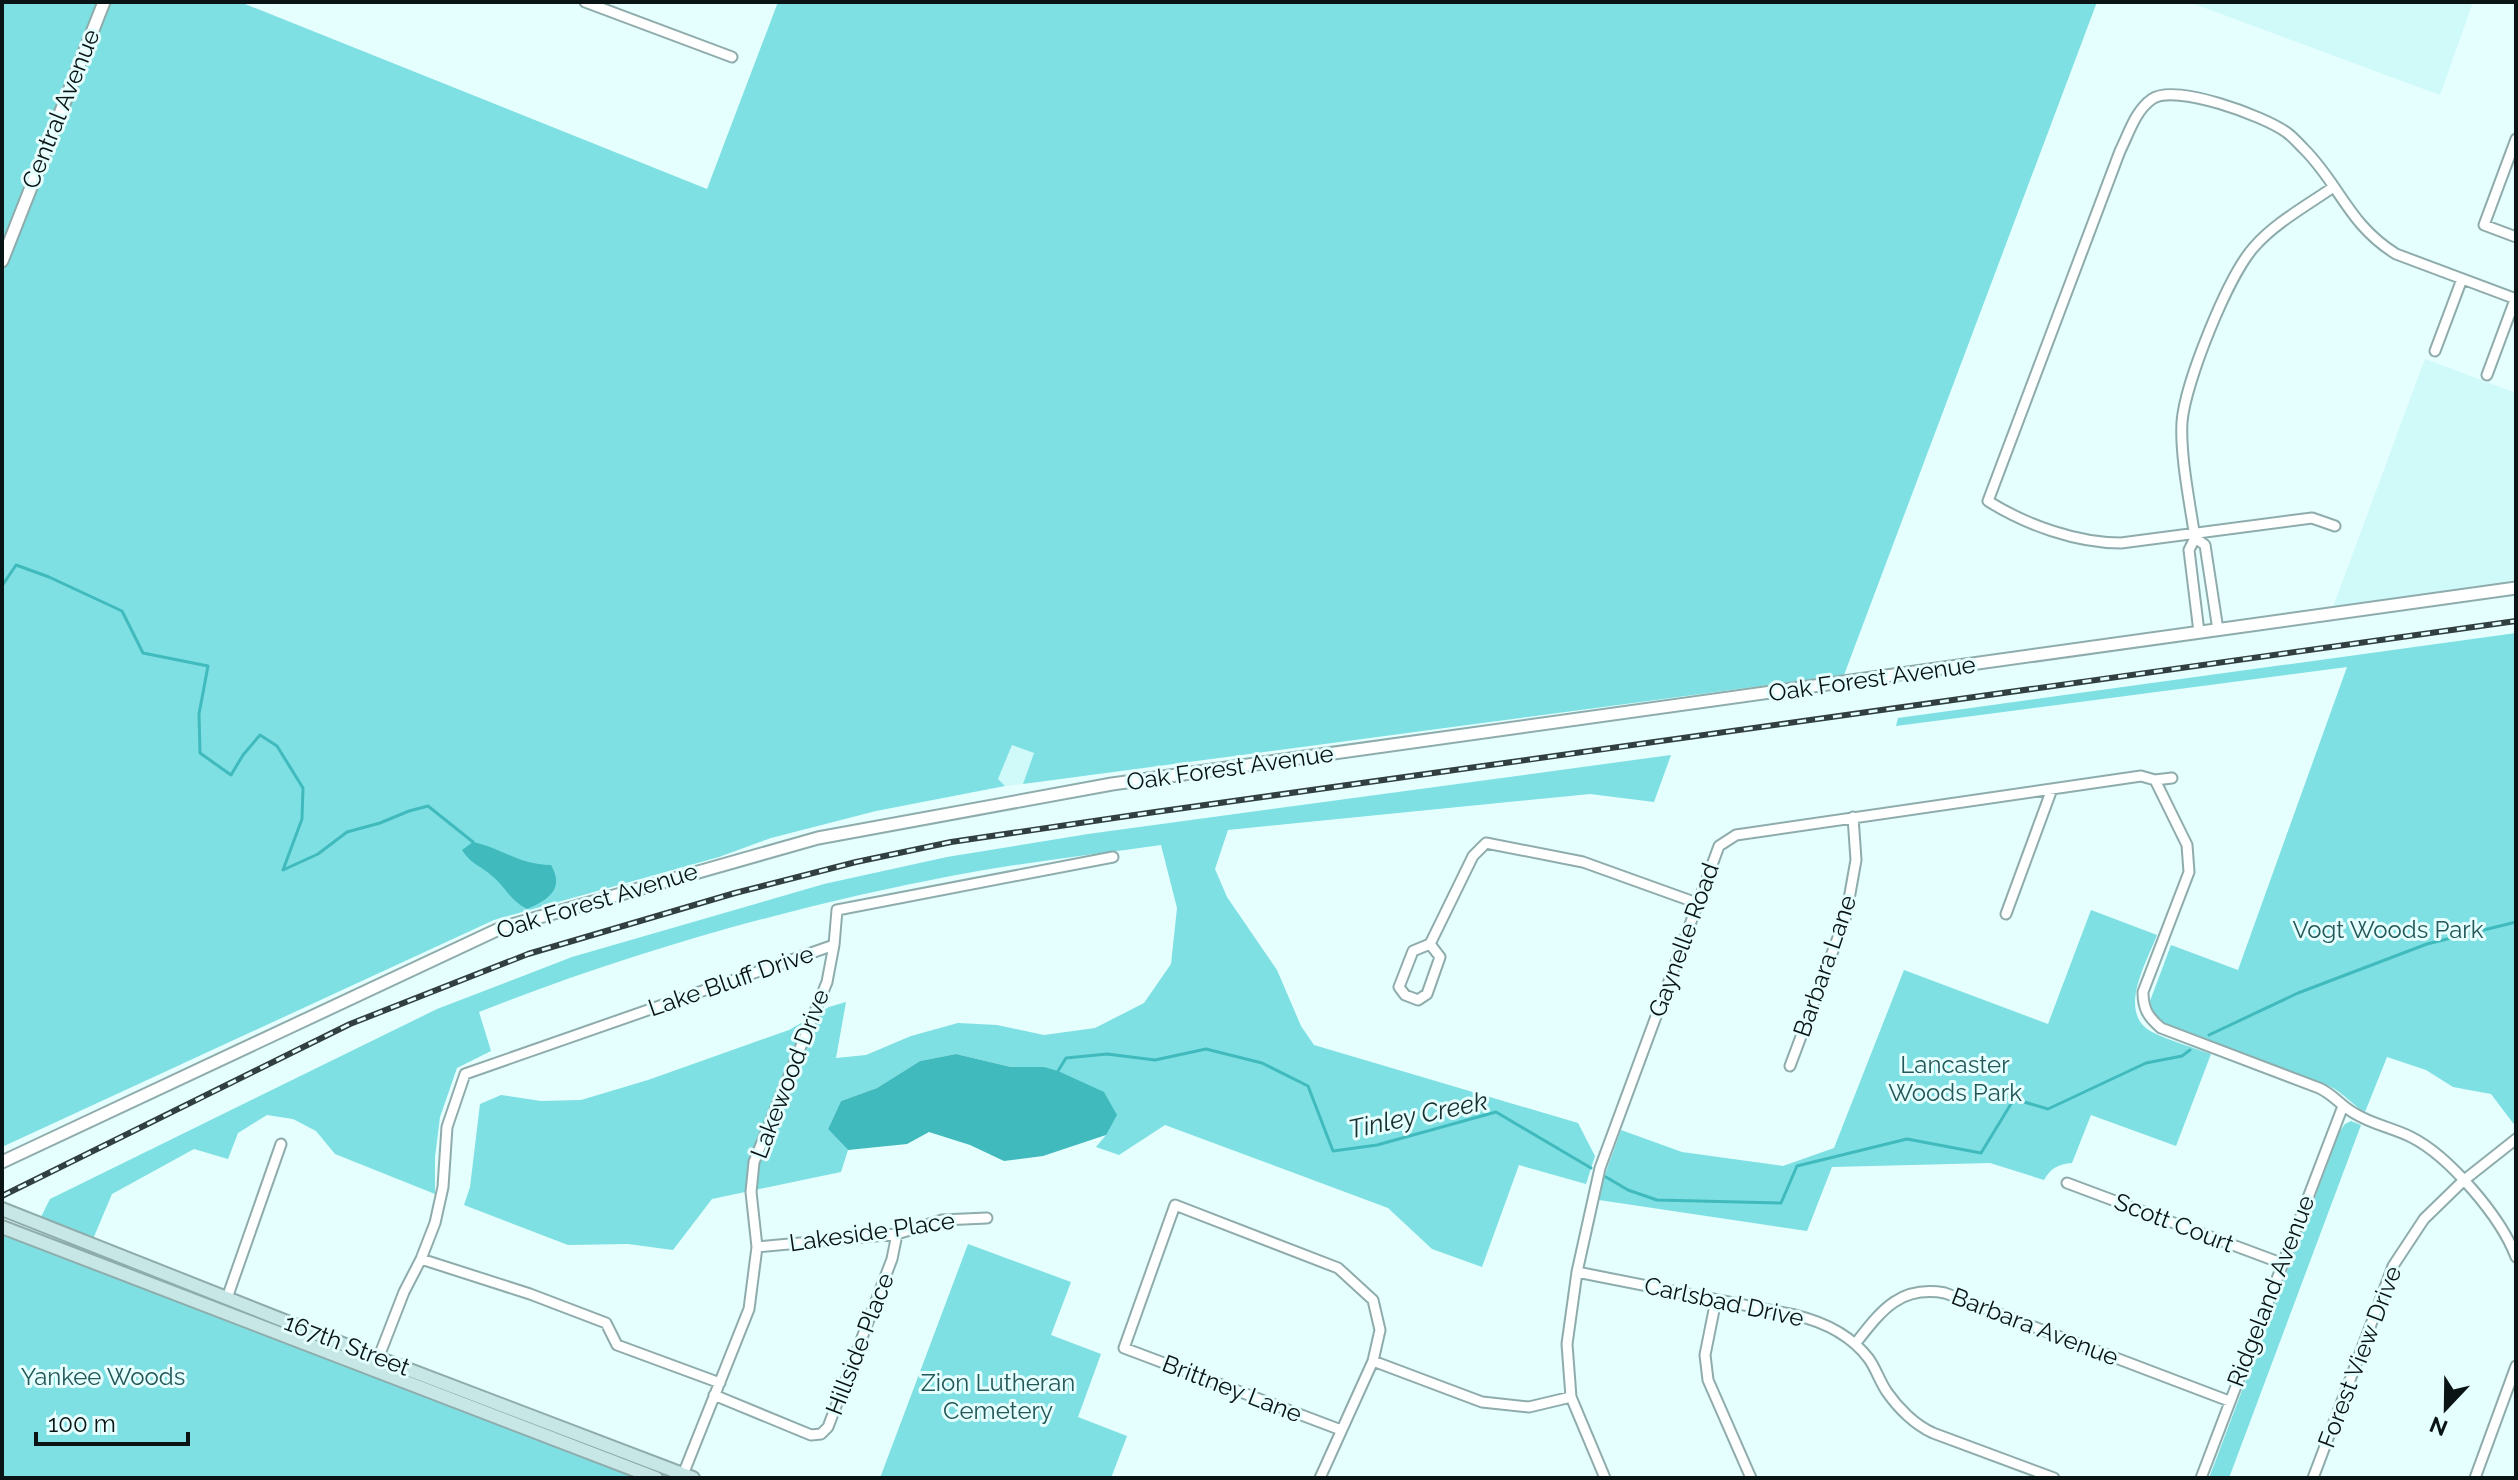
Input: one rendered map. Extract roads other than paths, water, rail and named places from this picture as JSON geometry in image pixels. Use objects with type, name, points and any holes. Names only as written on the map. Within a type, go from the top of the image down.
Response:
[{"type":"main road","name":"167th Street","points":[[2,1209],[686,1477]]},
{"type":"main road","name":"167th Street","points":[[2,1227],[656,1478]]},
{"type":"street","name":"Central Avenue","points":[[2,261],[104,2]]},
{"type":"street","points":[[585,2],[732,57]]},
{"type":"street","points":[[2335,526],[2312,518],[2195,536],[2102,543],[2046,527],[1988,501],[2120,151],[2139,112],[2154,97],[2176,94],[2206,100],[2285,131],[2307,152],[2360,226],[2379,243],[2396,254],[2516,298],[2487,375]]},
{"type":"street","points":[[2516,139],[2484,225],[2516,237]]},
{"type":"street","points":[[2199,632],[2189,550],[2195,536],[2182,423],[2187,394],[2229,283],[2255,245],[2271,230],[2332,188]]},
{"type":"street","points":[[2435,351],[2462,279]]},
{"type":"street","points":[[2195,536],[2205,545],[2218,630]]},
{"type":"street","name":"Oak Forest Avenue","points":[[2,1162],[501,928],[785,845],[1112,784],[2516,588]]},
{"type":"street","name":"Gaynelle Road","points":[[1605,1478],[1571,1397],[1567,1344],[1577,1272],[1600,1168],[1719,846],[1736,835],[1853,817],[2141,776],[2155,780],[2172,778]]},
{"type":"street","points":[[2155,780],[2187,845],[2189,872],[2143,992],[2143,1005],[2149,1018],[2161,1028],[2332,1094],[2343,1106],[2367,1120],[2428,1147],[2463,1181],[2508,1236],[2516,1257]]},
{"type":"street","points":[[2006,914],[2052,789]]},
{"type":"street","name":"Barbara Lane","points":[[1790,1066],[1846,916],[1856,860],[1853,817]]},
{"type":"street","points":[[1430,944],[1440,957],[1427,994],[1418,1000],[1405,995],[1399,987],[1413,951],[1430,944],[1473,856],[1486,843],[1583,862],[1697,903]]},
{"type":"street","name":"Lake Bluff Drive","points":[[421,1259],[440,1204],[447,1127],[465,1074],[834,945],[837,910],[1113,857]]},
{"type":"street","name":"Lakewood Drive","points":[[686,1477],[714,1395],[749,1309],[757,1247],[751,1192],[754,1162],[827,982],[834,945]]},
{"type":"street","name":"Ridgeland Avenue","points":[[2201,1478],[2343,1106]]},
{"type":"street","name":"Forest View Drive","points":[[2313,1478],[2393,1266],[2424,1219],[2463,1181],[2516,1139]]},
{"type":"street","points":[[227,1298],[281,1144]]},
{"type":"street","name":"Scott Court","points":[[2067,1183],[2281,1263]]},
{"type":"street","name":"Brittney Lane","points":[[1341,1430],[1124,1348],[1175,1205],[1338,1268],[1373,1300],[1380,1330],[1373,1361]]},
{"type":"street","name":"Lakeside Place","points":[[757,1247],[897,1234],[942,1220],[987,1218]]},
{"type":"street","name":"Hillside Place","points":[[714,1395],[811,1435],[821,1434],[828,1427],[892,1259],[897,1234]]},
{"type":"street","points":[[373,1371],[404,1292],[421,1259],[530,1294],[606,1323],[617,1345],[720,1383]]},
{"type":"street","name":"Carlsbad Drive","points":[[1577,1272],[1822,1323],[1855,1344],[1876,1369],[1887,1392],[1916,1424],[2054,1478]]},
{"type":"street","name":"Barbara Avenue","points":[[1855,1344],[1889,1304],[1910,1293],[1934,1291],[2229,1401]]},
{"type":"street","points":[[1716,1300],[1705,1355],[1708,1380],[1751,1478]]},
{"type":"street","points":[[1320,1478],[1373,1361],[1482,1402],[1529,1407],[1571,1397]]},
{"type":"street","points":[[2475,1478],[2516,1366]]},
{"type":"waterway","points":[[2,586],[16,565],[49,577],[122,611],[143,653],[208,666],[199,714],[200,753],[231,775],[260,735],[277,746],[303,788],[302,819],[283,870],[318,854],[347,832],[428,806],[473,842]]},
{"type":"waterway","name":"Tinley Creek","points":[[2209,1035],[2298,993],[2427,944],[2516,922]]},
{"type":"waterway","name":"Tinley Creek","points":[[1058,1071],[1066,1058],[1107,1054],[1155,1060],[1206,1049],[1262,1063],[1308,1086],[1333,1151],[1377,1145],[1496,1112],[1591,1168]]},
{"type":"waterway","name":"Tinley Creek","points":[[1606,1177],[1628,1190],[1657,1200],[1781,1203],[1797,1166],[1907,1139],[1981,1153],[2014,1099],[2048,1109],[2146,1063],[2182,1056],[2190,1050]]},
{"type":"railway","points":[[2,1196],[350,1024],[528,954],[735,893],[856,862],[951,842],[1148,813],[2516,621]]},
{"type":"park label","name":"Vogt Woods Park","points":[[2388,930]]},
{"type":"park label","name":"Lancaster Woods Park","points":[[1955,1079]]},
{"type":"park label","name":"Yankee Woods","points":[[103,1377]]},
{"type":"park label","name":"Zion Lutheran Cemetery","points":[[998,1397]]}]
